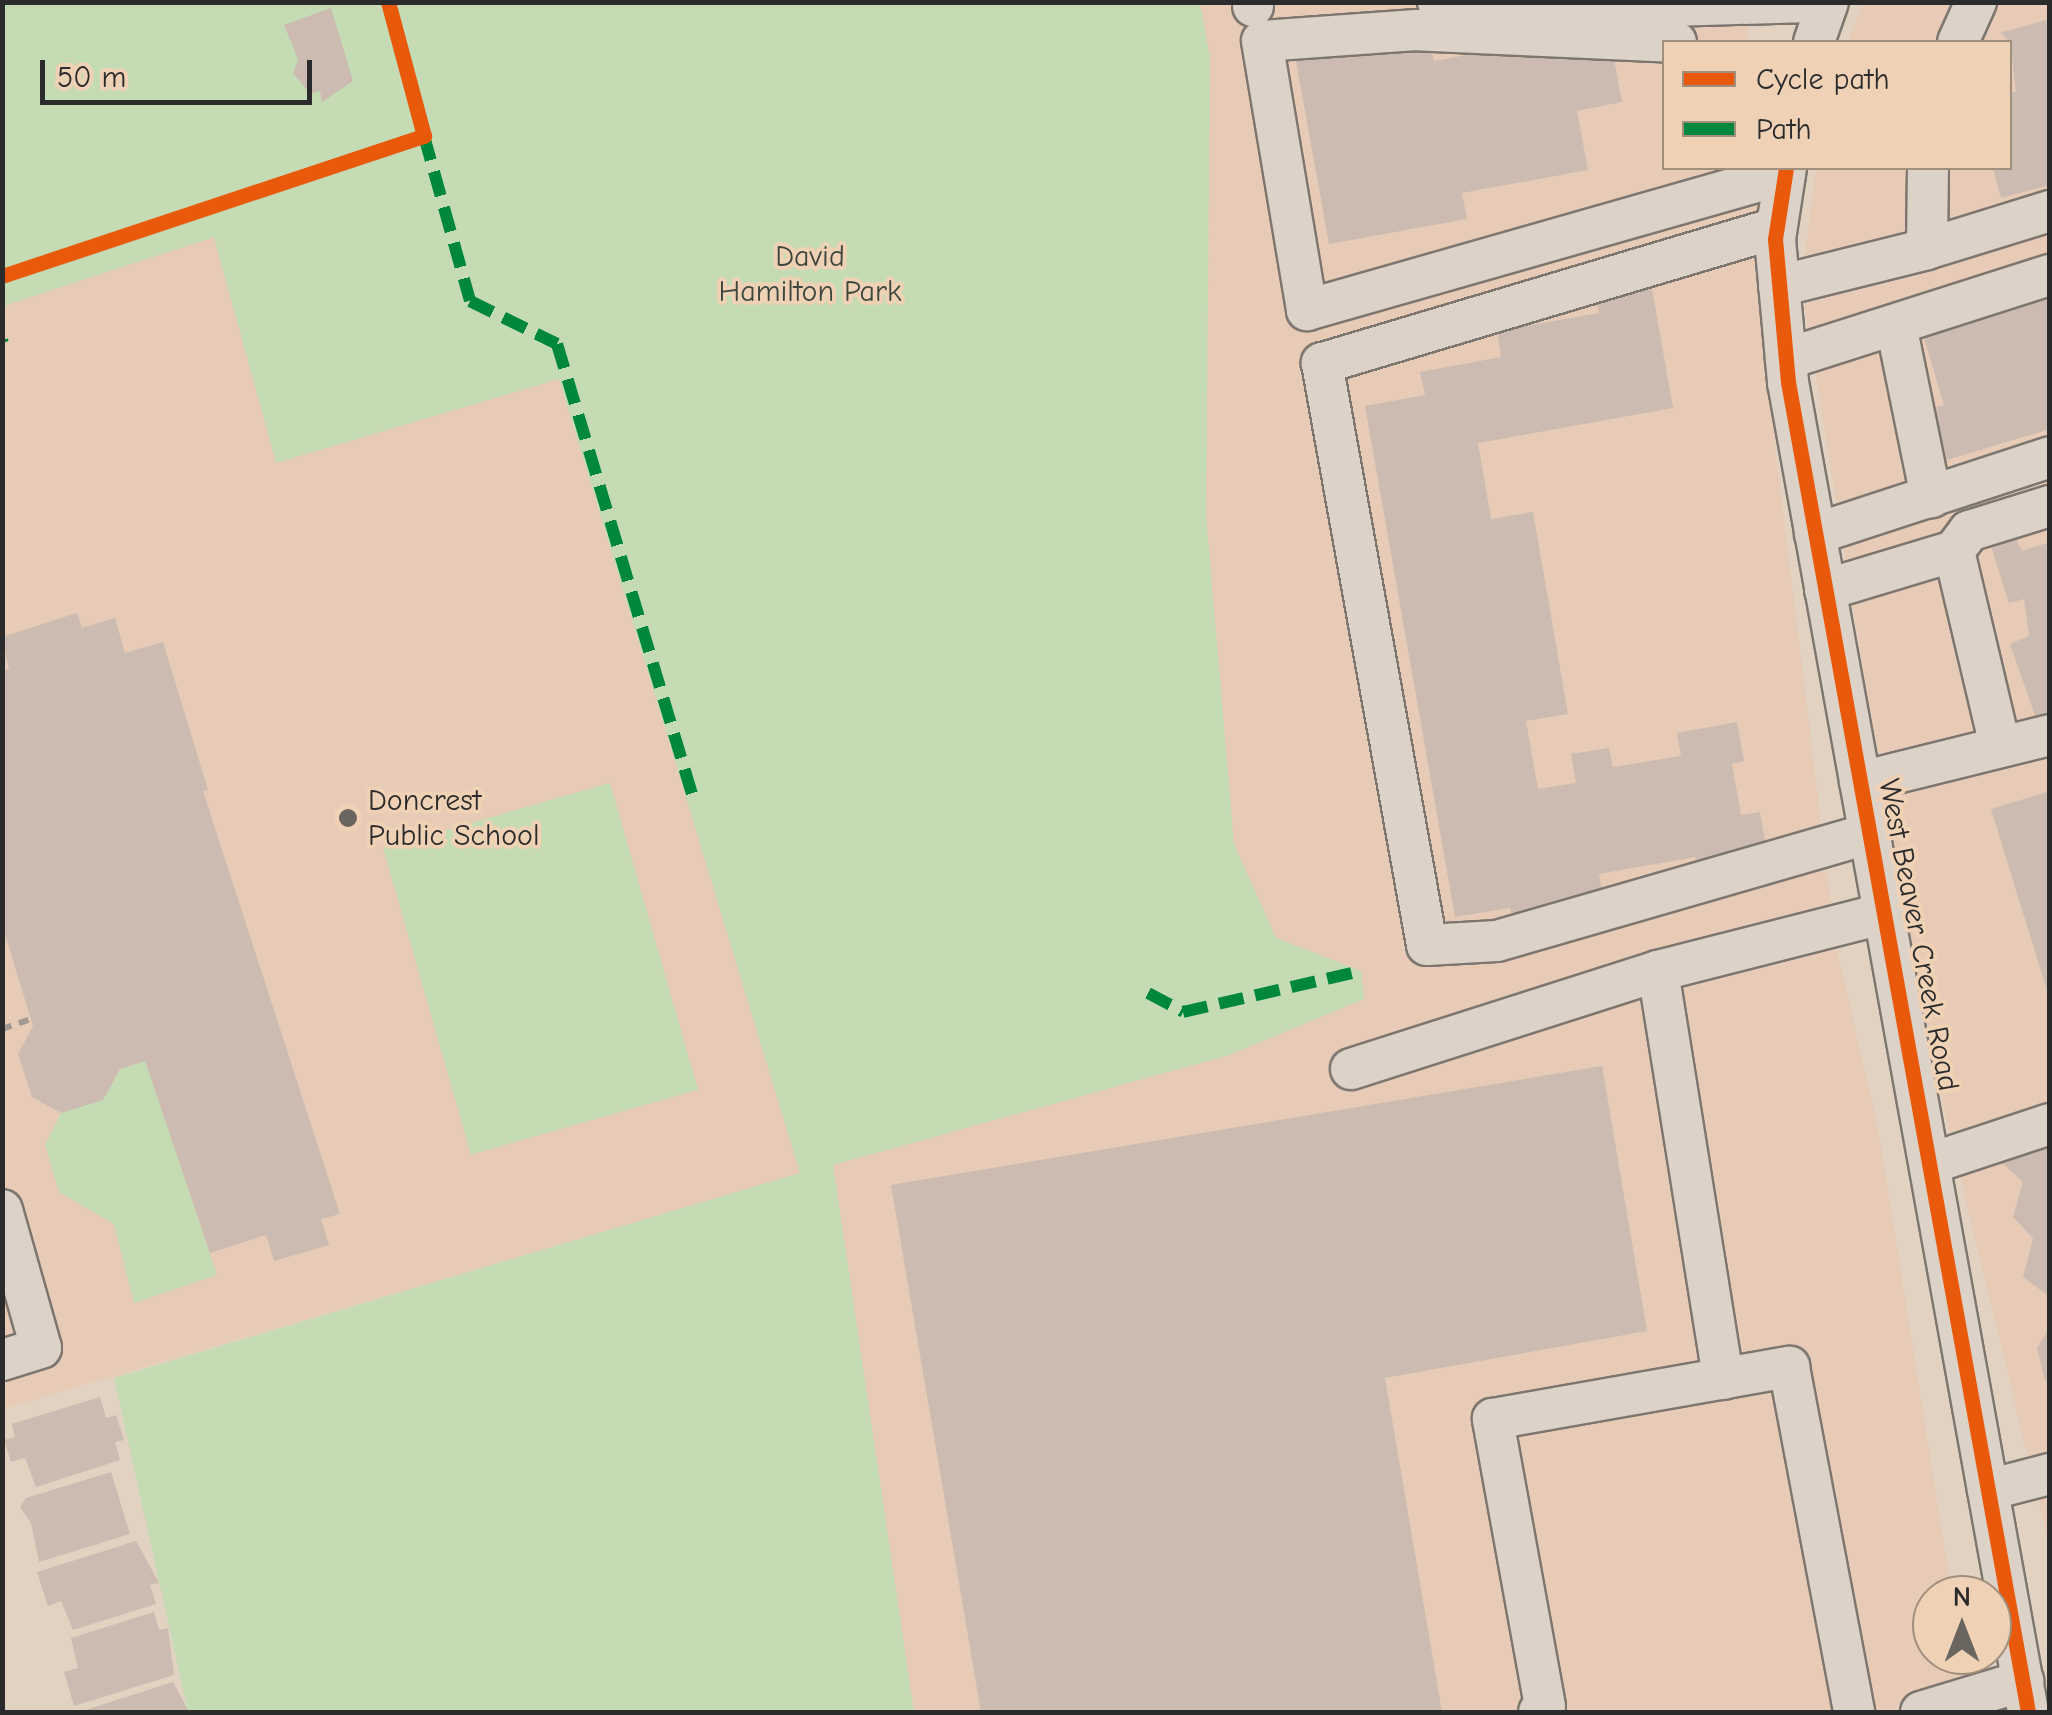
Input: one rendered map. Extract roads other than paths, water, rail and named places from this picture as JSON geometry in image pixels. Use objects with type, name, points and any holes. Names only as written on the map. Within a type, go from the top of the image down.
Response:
[{"type":"street","points":[[1438,2],[1605,8],[1802,2]]},
{"type":"street","points":[[1815,40],[1828,2]]},
{"type":"street","points":[[1959,40],[1976,2]]},
{"type":"street","points":[[1662,41],[1416,30],[1262,41],[1307,310],[1786,171]]},
{"type":"street","points":[[1927,248],[1928,170]]},
{"type":"street","name":"West Beaver Creek Road","points":[[1786,171],[1776,228],[1786,359],[2026,1697]]},
{"type":"street","points":[[1779,286],[1927,248],[2050,210]]},
{"type":"street","points":[[1776,228],[1322,364],[1428,945],[1497,941],[1870,834]]},
{"type":"street","points":[[1786,359],[2050,275]]},
{"type":"street","points":[[1896,324],[1931,497]]},
{"type":"street","points":[[1815,534],[2050,457]]},
{"type":"street","points":[[1825,590],[1954,551],[1968,531],[2050,506]]},
{"type":"street","points":[[1954,551],[2000,745]]},
{"type":"street","points":[[1860,782],[2050,735]]},
{"type":"street","points":[[1351,1069],[1658,972],[1886,913]]},
{"type":"street","points":[[1658,972],[1722,1379]]},
{"type":"street","points":[[1932,1163],[2050,1124]]},
{"type":"street","points":[[2,1210],[41,1348],[2,1360]]},
{"type":"street","points":[[1539,1712],[1545,1706],[1492,1419],[1790,1367],[1854,1712]]},
{"type":"street","points":[[1988,1490],[2050,1474]]},
{"type":"street","points":[[1921,1712],[2026,1697]]},
{"type":"place","name":"Doncrest Public School","points":[[348,818]]},
{"type":"park label","name":"David Hamilton Park","points":[[810,274]]}]
